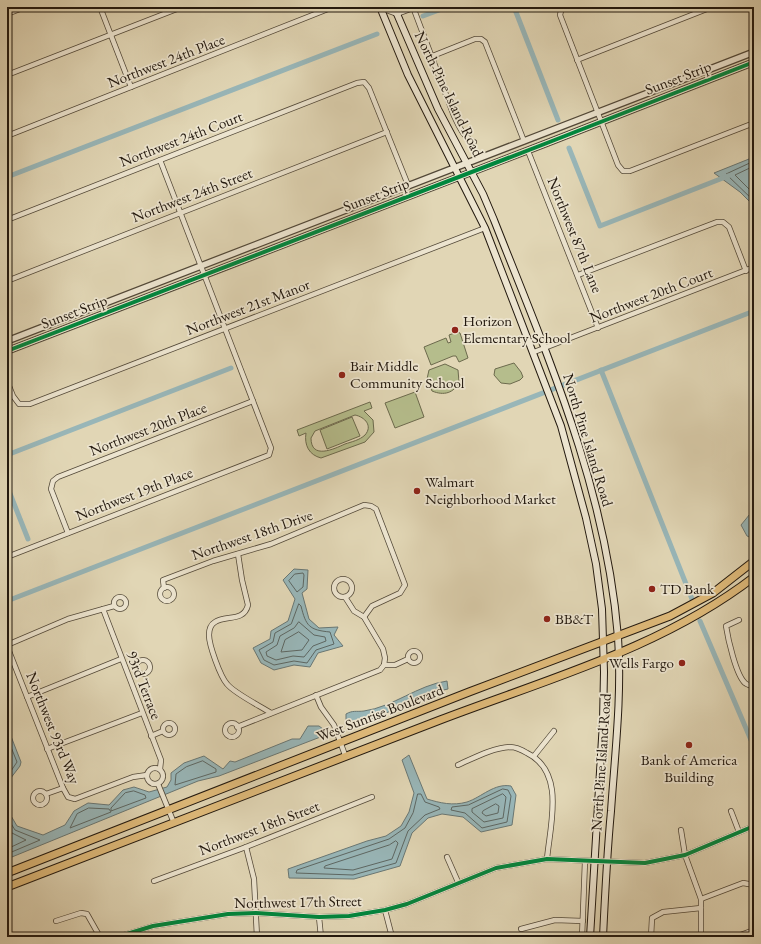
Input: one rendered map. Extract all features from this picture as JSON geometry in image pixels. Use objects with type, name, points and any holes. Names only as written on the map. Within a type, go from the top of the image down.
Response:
[{"type":"highway","name":"West Sunrise Boulevard","points":[[7,873],[340,742],[618,637],[679,611],[707,596],[742,572],[754,561]]},
{"type":"highway","name":"West Sunrise Boulevard","points":[[7,887],[346,756],[619,654],[686,622],[708,609],[754,577]]},
{"type":"main road","name":"North Pine Island Road","points":[[394,7],[438,109],[483,194],[555,373],[584,458],[596,507],[606,552],[619,654],[618,712],[603,937]]},
{"type":"main road","name":"North Pine Island Road","points":[[381,8],[408,75],[434,130],[460,176],[485,228],[552,402],[573,466],[586,518],[596,564],[602,609],[604,642],[603,722],[590,937]]},
{"type":"street","points":[[7,14],[25,7]]},
{"type":"street","points":[[100,7],[131,87]]},
{"type":"street","points":[[7,75],[182,7]]},
{"type":"street","name":"Northwest 24th Place","points":[[7,136],[332,7]]},
{"type":"street","points":[[577,60],[712,7]]},
{"type":"street","points":[[381,8],[397,14],[413,8],[430,57],[460,129],[468,139],[474,142]]},
{"type":"street","points":[[561,8],[560,15],[600,121],[618,165],[623,171],[630,171],[754,123]]},
{"type":"street","points":[[430,57],[475,39],[481,39],[485,42],[524,141]]},
{"type":"street","name":"Sunset Strip","points":[[7,341],[754,52]]},
{"type":"street","name":"Sunset Strip","points":[[7,351],[528,151],[600,121],[754,62]]},
{"type":"street","name":"Northwest 24th Court","points":[[7,220],[356,83],[364,82],[369,88],[387,132]]},
{"type":"street","points":[[387,132],[408,185]]},
{"type":"street","name":"Northwest 24th Street","points":[[7,281],[387,132]]},
{"type":"street","name":"Northwest 87th Lane","points":[[528,151],[598,328]]},
{"type":"street","points":[[160,160],[253,401]]},
{"type":"street","points":[[578,275],[717,222],[723,222],[729,227],[746,270]]},
{"type":"street","name":"Northwest 21st Manor","points":[[7,381],[13,396],[19,404],[30,404],[485,228]]},
{"type":"street","name":"Northwest 20th Court","points":[[534,352],[754,267]]},
{"type":"street","name":"Northwest 19th Place","points":[[7,557],[269,455],[271,448],[253,401]]},
{"type":"street","name":"Northwest 20th Place","points":[[68,533],[51,489],[53,481],[58,477],[253,401]]},
{"type":"street","name":"Northwest 18th Drive","points":[[164,588],[163,580],[213,561],[271,544],[364,506],[371,506],[376,509],[405,585],[400,593],[372,606],[364,617]]},
{"type":"street","points":[[238,554],[248,605],[247,609],[241,616],[214,622],[210,628],[209,637],[222,676],[227,684],[271,713]]},
{"type":"street","points":[[237,727],[380,670],[384,665],[385,658],[383,650],[364,617],[354,611],[345,597]]},
{"type":"street","points":[[7,646],[68,619],[114,606]]},
{"type":"street","name":"93rd Terrace","points":[[103,609],[161,760],[160,769]]},
{"type":"street","points":[[739,620],[726,626],[727,636],[739,672],[745,683],[754,687]]},
{"type":"street","name":"Northwest 93rd Way","points":[[7,646],[47,749],[68,797],[75,799],[133,777],[147,775]]},
{"type":"street","points":[[27,697],[121,659]]},
{"type":"street","points":[[384,665],[395,665],[408,660]]},
{"type":"street","points":[[127,673],[137,669]]},
{"type":"street","points":[[316,695],[321,707],[334,725],[346,756]]},
{"type":"street","points":[[47,749],[142,713]]},
{"type":"street","points":[[151,736],[163,731]]},
{"type":"street","points":[[534,756],[554,731]]},
{"type":"street","points":[[458,765],[494,750],[511,747],[534,756],[550,777],[553,791],[547,859]]},
{"type":"street","points":[[159,786],[164,776],[160,769],[152,769],[147,775],[150,782],[159,786],[174,822]]},
{"type":"street","points":[[46,794],[63,788]]},
{"type":"street","name":"Northwest 18th Street","points":[[154,881],[246,847],[372,797]]},
{"type":"street","points":[[731,811],[739,832]]},
{"type":"street","name":"Northwest 17th Street","points":[[117,937],[153,926],[228,914],[256,912],[319,917],[349,916],[385,910],[407,904],[458,882],[496,868],[547,859],[645,863],[686,855],[754,826]]},
{"type":"street","points":[[681,830],[686,855],[700,898],[700,937]]},
{"type":"street","points":[[246,847],[254,878],[257,937]]},
{"type":"street","points":[[448,857],[458,882]]},
{"type":"street","points":[[582,937],[585,861]]},
{"type":"street","points":[[700,898],[743,883],[754,885]]},
{"type":"street","points":[[651,937],[652,918],[663,912],[701,908]]},
{"type":"street","points":[[385,910],[392,937]]},
{"type":"street","points":[[56,921],[81,913],[87,914],[100,937]]},
{"type":"street","points":[[319,917],[321,937]]},
{"type":"street","points":[[521,929],[555,920],[583,921]]},
{"type":"street","points":[[735,937],[754,930]]},
{"type":"green space","points":[[457,332],[460,333],[468,358],[459,362],[456,356],[453,356],[431,365],[424,347],[446,338],[448,343],[451,342],[449,335]]},
{"type":"green space","points":[[514,363],[523,377],[520,380],[510,384],[501,383],[494,375],[495,369]]},
{"type":"green space","points":[[445,364],[458,370],[459,382],[454,389],[448,392],[441,393],[432,391],[427,379],[429,370]]},
{"type":"green space","points":[[415,392],[424,417],[395,428],[385,403]]},
{"type":"green space","points":[[370,402],[372,408],[364,411],[373,420],[374,432],[365,442],[321,458],[313,455],[308,449],[306,433],[299,436],[297,430]],"holes":[[[355,415],[365,420],[368,425],[367,432],[363,437],[324,451],[319,451],[312,445],[311,438],[315,431]]]},
{"type":"green space","points":[[352,417],[360,436],[327,449],[320,430]]},
{"type":"water","points":[[754,157],[754,206],[740,192],[714,173]]},
{"type":"water","points":[[754,509],[754,539],[747,536],[741,525]]},
{"type":"water","points":[[294,569],[308,570],[307,589],[302,593],[309,619],[319,628],[338,627],[334,635],[343,646],[318,653],[310,667],[294,665],[274,670],[261,663],[253,648],[270,639],[271,631],[288,621],[295,599],[283,580]]},
{"type":"water","points":[[447,681],[448,689],[439,691],[357,725],[349,727],[346,721],[346,714],[348,713],[375,709],[436,683]]},
{"type":"water","points":[[7,726],[21,762],[20,766],[7,783]]},
{"type":"water","points":[[308,726],[319,726],[323,729],[323,736],[219,776],[198,781],[7,859],[7,809],[17,826],[43,835],[65,825],[74,811],[88,803],[109,805],[123,790],[134,787],[149,792],[167,787],[171,780],[171,773],[184,763],[204,756],[223,769],[230,761],[235,762],[292,739],[300,739]]},
{"type":"water","points":[[409,755],[427,799],[447,804],[457,804],[472,800],[494,788],[511,786],[516,795],[512,825],[481,832],[463,817],[442,814],[428,818],[412,833],[400,866],[354,879],[289,878],[288,869],[367,841],[386,836],[401,826],[409,812],[414,793],[402,760]]},
{"type":"waterway","points":[[423,16],[447,7]]},
{"type":"waterway","points":[[514,7],[558,120]]},
{"type":"waterway","points":[[7,177],[377,34]]},
{"type":"waterway","points":[[569,148],[600,226],[728,176]]},
{"type":"waterway","points":[[7,601],[754,311]]},
{"type":"waterway","points":[[7,455],[231,368]]},
{"type":"waterway","points":[[601,370],[692,599]]},
{"type":"waterway","points":[[7,486],[28,539]]},
{"type":"waterway","points":[[700,621],[754,747]]},
{"type":"cycle path","points":[[7,351],[754,62]]},
{"type":"cycle path","points":[[117,937],[153,926],[228,914],[256,913],[319,917],[349,916],[385,910],[407,904],[496,868],[547,859],[645,863],[685,855],[754,826]]},
{"type":"place","name":"Horizon Elementary School","points":[[455,330]]},
{"type":"place","name":"Bair Middle Community School","points":[[342,375]]},
{"type":"place","name":"Walmart Neighborhood Market","points":[[417,491]]},
{"type":"place","name":"TD Bank","points":[[652,589]]},
{"type":"place","name":"BB&T","points":[[547,619]]},
{"type":"place","name":"Wells Fargo","points":[[682,663]]},
{"type":"place","name":"Bank of America Building","points":[[689,745]]}]
